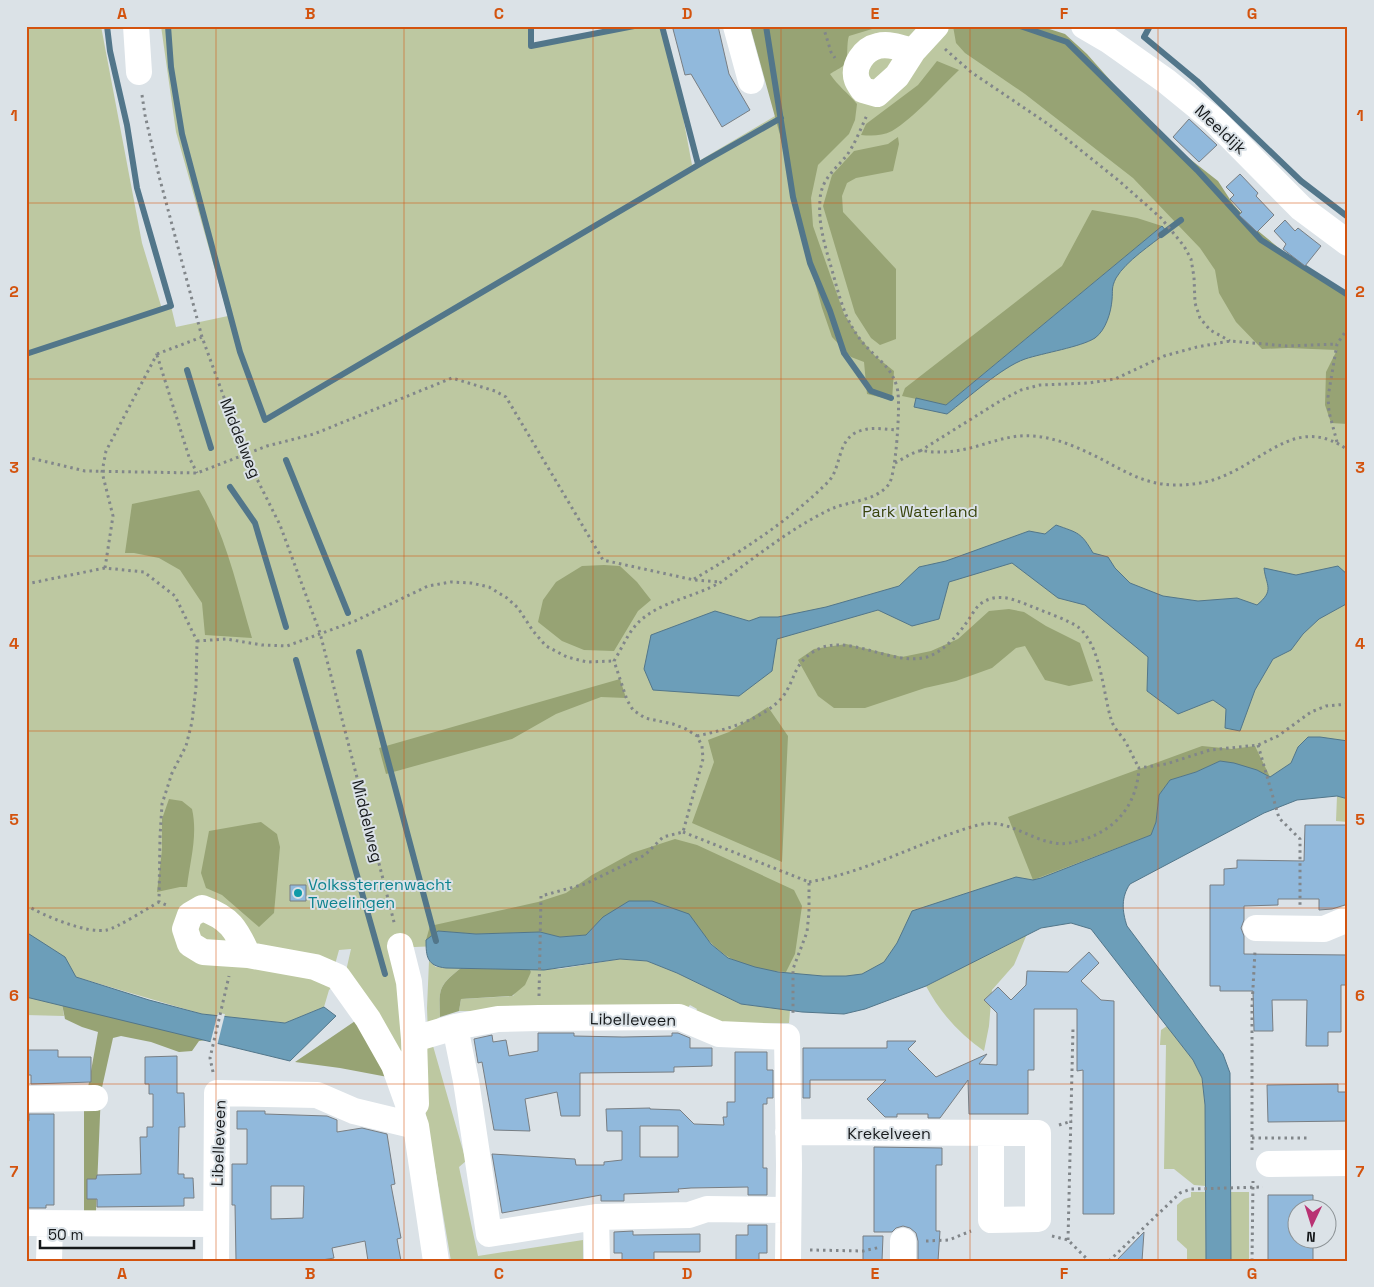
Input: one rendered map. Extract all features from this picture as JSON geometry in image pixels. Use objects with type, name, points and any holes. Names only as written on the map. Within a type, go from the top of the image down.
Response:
[{"type":"street","points":[[136,26],[138,72]]},
{"type":"street","points":[[736,26],[751,81]]},
{"type":"street","name":"Meeldijk","points":[[1084,26],[1113,33],[1166,81],[1215,121],[1301,208],[1348,243]]},
{"type":"street","points":[[927,37],[897,76],[877,94],[863,90],[856,79],[858,62],[866,52],[878,46],[892,46],[927,37]]},
{"type":"street","points":[[240,955],[237,932],[219,914],[202,908],[190,915],[185,929],[190,944],[204,952],[240,955],[315,967],[338,977],[368,1019],[394,1065],[416,1126]]},
{"type":"street","points":[[1256,928],[1324,929],[1348,919]]},
{"type":"street","points":[[400,946],[409,982],[414,1039],[416,1126],[436,1261]]},
{"type":"street","name":"Libelleveen","points":[[414,1039],[455,1027],[498,1019],[679,1018],[719,1034],[787,1037],[788,1255]]},
{"type":"street","points":[[455,1027],[466,1081],[489,1234],[596,1217],[689,1215],[706,1210],[788,1210]]},
{"type":"street","name":"Libelleveen","points":[[216,1261],[217,1093],[317,1095],[354,1111],[416,1126]]},
{"type":"street","points":[[26,1099],[95,1098]]},
{"type":"street","name":"Krekelveen","points":[[788,1132],[990,1134]]},
{"type":"street","points":[[1258,1166],[1348,1163]]},
{"type":"street","points":[[596,1217],[597,1261]]},
{"type":"street","points":[[49,1261],[38,1224],[216,1224]]},
{"type":"path","points":[[823,26],[831,52],[835,58],[858,62]]},
{"type":"path","points":[[927,37],[946,50],[971,72],[1048,124],[1162,218],[1184,246],[1191,259],[1195,303],[1200,318],[1210,330],[1230,341]]},
{"type":"path","name":"Middelweg","points":[[138,72],[153,150],[202,337],[245,455],[280,525],[320,633],[400,946]]},
{"type":"path","points":[[683,832],[703,759],[702,746],[697,736],[673,724],[645,718],[633,710],[627,700],[614,661],[635,625],[647,615],[681,599],[709,589],[721,582],[804,522],[834,508],[882,491],[890,483],[894,472],[898,394],[895,380],[886,367],[861,341],[849,324],[843,310],[820,228],[820,198],[823,187],[831,171],[848,155],[877,94]]},
{"type":"path","points":[[1337,442],[1329,412],[1328,397],[1336,344],[1348,328]]},
{"type":"path","points":[[105,568],[114,516],[102,472],[106,451],[157,354],[202,337]]},
{"type":"path","points":[[895,463],[920,451],[1021,390],[1040,385],[1089,383],[1115,379],[1164,356],[1230,341],[1287,346],[1336,344]]},
{"type":"path","points":[[157,354],[189,457],[197,473]]},
{"type":"path","points":[[26,457],[85,471],[197,473],[267,446],[314,434],[452,378],[496,391],[506,397],[603,560],[694,580],[721,582]]},
{"type":"path","points":[[694,580],[742,552],[805,504],[830,480],[843,445],[854,434],[867,428],[897,430]]},
{"type":"path","points":[[920,451],[960,450],[1014,436],[1030,436],[1058,440],[1150,483],[1176,485],[1202,483],[1228,475],[1280,444],[1297,437],[1319,437],[1337,442],[1348,450]]},
{"type":"path","points":[[26,584],[105,568],[144,572],[175,596],[197,641],[196,687],[192,722],[186,746],[172,773],[162,804],[158,902]]},
{"type":"path","points":[[197,641],[226,639],[287,646],[355,621],[428,586],[451,582],[471,583],[489,587],[506,598],[518,608],[546,646],[560,654],[587,662],[614,661]]},
{"type":"path","points":[[539,993],[541,896],[585,884],[645,855],[663,837],[683,832],[809,882],[845,874],[981,824],[1006,826],[1055,843],[1072,843],[1092,836],[1111,826],[1122,816],[1130,803],[1138,777],[1138,768],[1125,742],[1111,721],[1094,651],[1088,638],[1078,628],[1012,598],[990,598],[976,606],[949,644],[929,656],[911,659],[887,656],[846,645],[823,646],[803,659],[793,674],[785,694],[771,708],[730,729],[697,736]]},
{"type":"path","points":[[1138,768],[1166,764],[1210,750],[1258,745],[1278,736],[1311,712],[1326,706],[1348,704]]},
{"type":"path","points":[[1258,745],[1279,818],[1300,839],[1300,929]]},
{"type":"path","points":[[793,1024],[793,969],[806,932],[809,912],[809,882]]},
{"type":"path","points":[[26,905],[35,911],[88,930],[108,930],[158,902]]},
{"type":"path","points":[[158,902],[190,915]]},
{"type":"path","points":[[1252,1261],[1253,1187],[1258,1166],[1252,1138],[1252,1006],[1256,928]]},
{"type":"path","points":[[210,1058],[223,1004],[240,955]]},
{"type":"path","points":[[1068,1240],[1073,1028]]},
{"type":"path","points":[[1252,1138],[1310,1138]]},
{"type":"path","points":[[1348,1163],[1348,1219]]},
{"type":"path","points":[[1109,1261],[1180,1193],[1191,1189],[1253,1187]]},
{"type":"path","points":[[788,1255],[903,1251],[949,1240],[972,1230]]},
{"type":"path","points":[[1043,1235],[1068,1240],[1089,1261]]},
{"type":"green space","name":"Park Waterland","points":[[26,26],[101,26],[142,243],[162,309],[171,306],[176,327],[228,316],[176,132],[161,26],[533,26],[532,46],[627,26],[663,26],[678,90],[692,165],[775,116],[776,121],[765,26],[1020,26],[1261,240],[1348,295],[1348,778],[1194,820],[859,987],[773,992],[677,950],[438,946],[392,948],[398,975],[405,1075],[346,971],[351,949],[339,950],[331,979],[336,984],[329,990],[324,1007],[285,1023],[202,1014],[76,977],[53,949],[26,946]]},
{"type":"green space","points":[[750,26],[882,26],[849,36],[846,63],[830,74],[857,104],[855,120],[849,134],[818,165],[811,198],[813,226],[844,314],[859,337],[875,356],[894,371],[892,400],[867,394],[864,362],[851,357],[832,337],[804,243],[780,135]]},
{"type":"green space","points":[[953,26],[1040,26],[1065,34],[1087,54],[1158,134],[1218,181],[1233,204],[1257,230],[1313,276],[1348,295],[1348,424],[1331,423],[1325,405],[1326,372],[1337,350],[1262,349],[1236,322],[1219,293],[1215,270],[1200,248],[1133,178],[1025,94],[965,53],[956,43]]},
{"type":"green space","points":[[937,61],[959,70],[918,111],[892,131],[877,135],[861,135],[866,124],[918,85]]},
{"type":"green space","points":[[898,137],[899,144],[893,171],[856,178],[847,183],[842,196],[843,212],[896,269],[896,339],[880,345],[871,338],[855,313],[823,206],[832,175],[854,151],[888,144]]},
{"type":"green space","points":[[1092,210],[1137,218],[1162,226],[946,405],[902,396],[905,388],[1062,266]]},
{"type":"green space","points":[[199,490],[224,543],[252,638],[205,635],[202,603],[180,570],[159,558],[125,553],[132,504]]},
{"type":"green space","points":[[582,566],[620,566],[637,582],[651,600],[638,611],[614,651],[584,650],[562,641],[538,622],[543,600],[556,582]]},
{"type":"green space","points":[[1009,609],[1024,612],[1046,626],[1080,643],[1093,681],[1069,686],[1045,680],[1025,646],[1016,648],[992,668],[956,681],[925,688],[865,708],[834,708],[818,696],[798,660],[814,649],[846,644],[902,657],[931,651],[958,639],[989,611]]},
{"type":"green space","points":[[620,679],[626,698],[601,697],[556,714],[512,739],[386,774],[379,748]]},
{"type":"green space","points":[[768,707],[788,736],[782,862],[692,823],[714,762],[708,740],[729,732]]},
{"type":"green space","points":[[1202,746],[1232,749],[1255,746],[1270,777],[1257,770],[1220,761],[1196,772],[1170,780],[1159,795],[1156,822],[1151,835],[1033,880],[1008,817]]},
{"type":"green space","points":[[1337,796],[1348,799],[1348,822],[1336,821]]},
{"type":"green space","points":[[169,799],[182,801],[192,809],[194,819],[193,848],[187,887],[157,892],[162,850],[162,819]]},
{"type":"green space","points":[[261,822],[277,834],[280,847],[274,913],[259,927],[222,895],[206,888],[201,873],[209,831]]},
{"type":"green space","points":[[675,839],[697,845],[794,890],[802,906],[795,954],[786,972],[754,967],[729,957],[718,950],[689,914],[603,917],[586,935],[560,937],[540,932],[476,934],[438,931],[426,940],[430,926],[538,902],[566,893],[592,875],[632,853]]},
{"type":"green space","points":[[1027,934],[1014,965],[992,990],[989,1026],[984,1051],[951,1022],[926,986]]},
{"type":"green space","points":[[620,959],[647,961],[677,973],[741,1004],[790,1010],[789,1023],[725,1024],[694,1015],[697,1009],[690,1005],[685,1011],[459,1011],[461,999],[513,996],[531,972],[530,969],[559,969]]},
{"type":"green space","points":[[429,961],[436,967],[461,968],[448,979],[441,989],[440,1017],[428,1025]]},
{"type":"green space","points":[[461,968],[530,969],[531,972],[525,985],[512,996],[461,999],[459,1011],[440,1017],[440,994],[444,984]]},
{"type":"green space","points":[[26,994],[62,1003],[64,1016],[26,1015]]},
{"type":"green space","points":[[62,1004],[206,1040],[199,1041],[192,1051],[179,1052],[151,1042],[121,1036],[113,1038],[101,1092],[96,1211],[84,1211],[84,1110],[98,1032],[65,1019]]},
{"type":"green space","points":[[361,1017],[393,1078],[295,1062]]},
{"type":"green space","points":[[1167,1026],[1193,1060],[1202,1078],[1205,1105],[1206,1186],[1194,1185],[1174,1169],[1164,1169],[1166,1045],[1160,1045],[1161,1030]]},
{"type":"green space","points":[[428,1028],[466,1161],[459,1167],[478,1256],[583,1240],[583,1261],[451,1261],[424,1103]]},
{"type":"green space","points":[[1191,1192],[1205,1192],[1206,1261],[1187,1261],[1187,1249],[1177,1240],[1177,1205],[1184,1199],[1191,1197]]},
{"type":"green space","points":[[1231,1192],[1249,1192],[1249,1261],[1231,1261]]},
{"type":"water","points":[[1162,226],[1167,232],[1132,259],[1116,278],[1109,315],[1099,335],[1095,338],[1016,363],[947,414],[914,407],[916,398],[946,405]]},
{"type":"water","points":[[1056,525],[1082,537],[1093,553],[1108,557],[1115,568],[1130,583],[1163,596],[1198,601],[1237,598],[1257,605],[1263,600],[1268,591],[1264,568],[1296,575],[1338,566],[1348,575],[1348,603],[1319,619],[1303,634],[1291,650],[1273,659],[1255,690],[1240,731],[1225,728],[1226,709],[1213,700],[1178,714],[1147,691],[1148,657],[1085,605],[1058,598],[1012,563],[949,582],[939,619],[912,626],[878,610],[777,639],[772,671],[739,696],[653,690],[644,669],[651,635],[715,611],[749,621],[760,617],[778,617],[826,607],[899,586],[919,567],[946,561],[1029,531],[1045,534]]},
{"type":"water","points":[[1308,737],[1348,741],[1348,799],[1337,796],[1297,800],[1264,813],[1130,884],[1124,899],[1123,910],[1127,926],[1223,1054],[1230,1073],[1231,1261],[1206,1261],[1205,1105],[1202,1078],[1193,1060],[1091,929],[1071,923],[1041,928],[926,986],[865,1009],[844,1014],[802,1012],[741,1004],[677,973],[647,961],[620,959],[544,970],[446,968],[431,963],[427,956],[426,940],[438,931],[476,934],[540,932],[560,937],[586,935],[603,917],[629,901],[652,901],[689,914],[711,944],[728,958],[778,972],[823,976],[862,974],[884,962],[897,943],[912,911],[1016,877],[1033,880],[1041,878],[1151,835],[1156,822],[1159,795],[1170,780],[1196,772],[1220,761],[1257,770],[1270,777],[1291,763],[1298,747]]},
{"type":"water","points":[[26,932],[65,957],[76,977],[149,1000],[202,1014],[285,1023],[324,1007],[336,1016],[290,1061],[26,997]]},
{"type":"pier","points":[[218,1013],[225,1014],[217,1046],[210,1044]]},
{"type":"building","points":[[682,26],[718,26],[729,74],[750,110],[722,127],[691,74],[685,75],[673,29]]},
{"type":"building","points":[[1189,119],[1217,145],[1199,162],[1173,137]]},
{"type":"building","points":[[1240,174],[1258,193],[1256,196],[1274,215],[1257,232],[1239,215],[1242,212],[1230,199],[1234,195],[1226,187]]},
{"type":"building","points":[[1285,220],[1295,231],[1298,228],[1321,246],[1305,266],[1283,249],[1286,244],[1274,231]]},
{"type":"building","points":[[1305,825],[1348,825],[1348,904],[1332,909],[1319,910],[1319,899],[1278,899],[1278,905],[1244,906],[1244,920],[1241,928],[1244,936],[1244,954],[1348,955],[1348,985],[1341,985],[1341,1032],[1328,1032],[1328,1046],[1306,1046],[1307,1000],[1272,1000],[1273,1031],[1254,1031],[1253,991],[1220,991],[1220,986],[1210,986],[1210,885],[1224,885],[1224,869],[1237,868],[1237,860],[1304,861]]},
{"type":"building","name":"Volkssterrenwacht Tweelingen","points":[[290,885],[306,885],[306,901],[290,901]]},
{"type":"building","points":[[1089,952],[1099,963],[1081,981],[1101,1000],[1114,1001],[1114,1214],[1083,1214],[1083,1070],[1077,1071],[1077,1009],[1034,1009],[1034,1070],[1028,1070],[1028,1114],[969,1114],[968,1080],[940,1118],[928,1118],[928,1114],[897,1114],[897,1117],[885,1117],[867,1099],[886,1080],[810,1080],[810,1098],[803,1098],[803,1048],[887,1048],[887,1041],[916,1041],[908,1049],[936,1077],[987,1054],[979,1064],[997,1065],[997,1013],[984,1000],[998,987],[1011,1000],[1026,985],[1027,971],[1068,972]]},
{"type":"building","points":[[538,1033],[574,1033],[574,1036],[623,1037],[672,1036],[672,1033],[678,1033],[690,1038],[690,1048],[712,1048],[712,1066],[674,1067],[674,1072],[580,1073],[580,1116],[561,1116],[557,1092],[525,1099],[530,1131],[494,1130],[482,1062],[478,1063],[474,1039],[492,1035],[493,1042],[506,1040],[509,1056],[538,1051]]},
{"type":"building","points":[[26,1050],[58,1050],[58,1057],[91,1057],[91,1082],[31,1084],[31,1075],[26,1075]]},
{"type":"building","points":[[735,1052],[767,1052],[767,1070],[773,1070],[773,1098],[767,1098],[767,1104],[763,1104],[763,1168],[767,1168],[767,1195],[748,1195],[748,1187],[691,1188],[678,1189],[679,1192],[624,1194],[624,1201],[601,1201],[601,1195],[502,1213],[492,1154],[575,1159],[576,1165],[604,1165],[604,1162],[622,1160],[622,1131],[607,1131],[606,1109],[650,1108],[680,1110],[694,1124],[724,1125],[723,1117],[727,1117],[727,1102],[735,1102]],"holes":[[[640,1126],[678,1126],[678,1157],[640,1157]]]},
{"type":"building","points":[[177,1056],[177,1093],[184,1093],[185,1127],[179,1127],[178,1174],[184,1174],[184,1178],[193,1178],[194,1198],[184,1198],[184,1206],[97,1207],[97,1199],[87,1199],[87,1179],[96,1179],[97,1175],[141,1174],[140,1137],[147,1137],[147,1127],[153,1127],[153,1094],[149,1094],[149,1084],[145,1084],[145,1057]]},
{"type":"building","points":[[1338,1084],[1338,1092],[1348,1092],[1348,1121],[1268,1122],[1267,1085]]},
{"type":"building","points":[[237,1111],[265,1111],[265,1114],[327,1116],[337,1120],[337,1132],[362,1128],[387,1134],[395,1184],[391,1185],[401,1238],[397,1239],[401,1261],[368,1261],[365,1241],[332,1248],[334,1258],[316,1261],[236,1260],[235,1205],[232,1205],[232,1164],[247,1164],[247,1129],[237,1129]],"holes":[[[271,1186],[304,1186],[303,1218],[271,1219]]]},
{"type":"building","points":[[29,1114],[54,1114],[54,1205],[46,1205],[46,1208],[26,1208],[26,1121],[29,1121]]},
{"type":"building","points":[[874,1147],[942,1148],[942,1165],[936,1165],[936,1231],[940,1231],[938,1261],[918,1261],[918,1241],[916,1233],[910,1228],[903,1226],[896,1228],[892,1232],[874,1232]]},
{"type":"building","points":[[1268,1195],[1313,1195],[1313,1200],[1286,1200],[1286,1250],[1313,1250],[1313,1261],[1268,1261]]},
{"type":"building","points":[[748,1225],[767,1225],[767,1253],[759,1253],[759,1261],[736,1261],[736,1235],[748,1235]]},
{"type":"building","points":[[633,1231],[633,1235],[700,1234],[700,1252],[654,1252],[654,1261],[622,1261],[622,1253],[614,1253],[614,1232]]},
{"type":"building","points":[[1144,1232],[1142,1261],[1116,1261]]},
{"type":"building","points":[[863,1236],[883,1236],[882,1261],[863,1261]]},
{"type":"waterway","points":[[26,354],[171,306],[137,188],[127,125],[110,51],[107,26]]},
{"type":"waterway","points":[[168,26],[171,67],[182,134],[240,352],[265,420],[781,118]]},
{"type":"waterway","points":[[531,26],[531,46],[634,26]]},
{"type":"waterway","points":[[662,26],[698,164]]},
{"type":"waterway","points":[[766,26],[793,197],[810,263],[830,311],[844,353],[871,391],[891,398]]},
{"type":"waterway","points":[[1020,26],[1067,42],[1197,170],[1261,240],[1348,295]]},
{"type":"waterway","points":[[1150,26],[1144,37],[1197,81],[1301,181],[1348,217]]},
{"type":"waterway","points":[[1161,235],[1181,220]]},
{"type":"waterway","points":[[187,370],[211,448]]},
{"type":"waterway","points":[[286,460],[348,613]]},
{"type":"waterway","points":[[230,487],[255,523],[286,627]]},
{"type":"waterway","points":[[359,652],[436,941]]},
{"type":"waterway","points":[[296,660],[385,974]]},
{"type":"place","name":"Volkssterrenwacht Tweelingen","points":[[298,893]]}]
